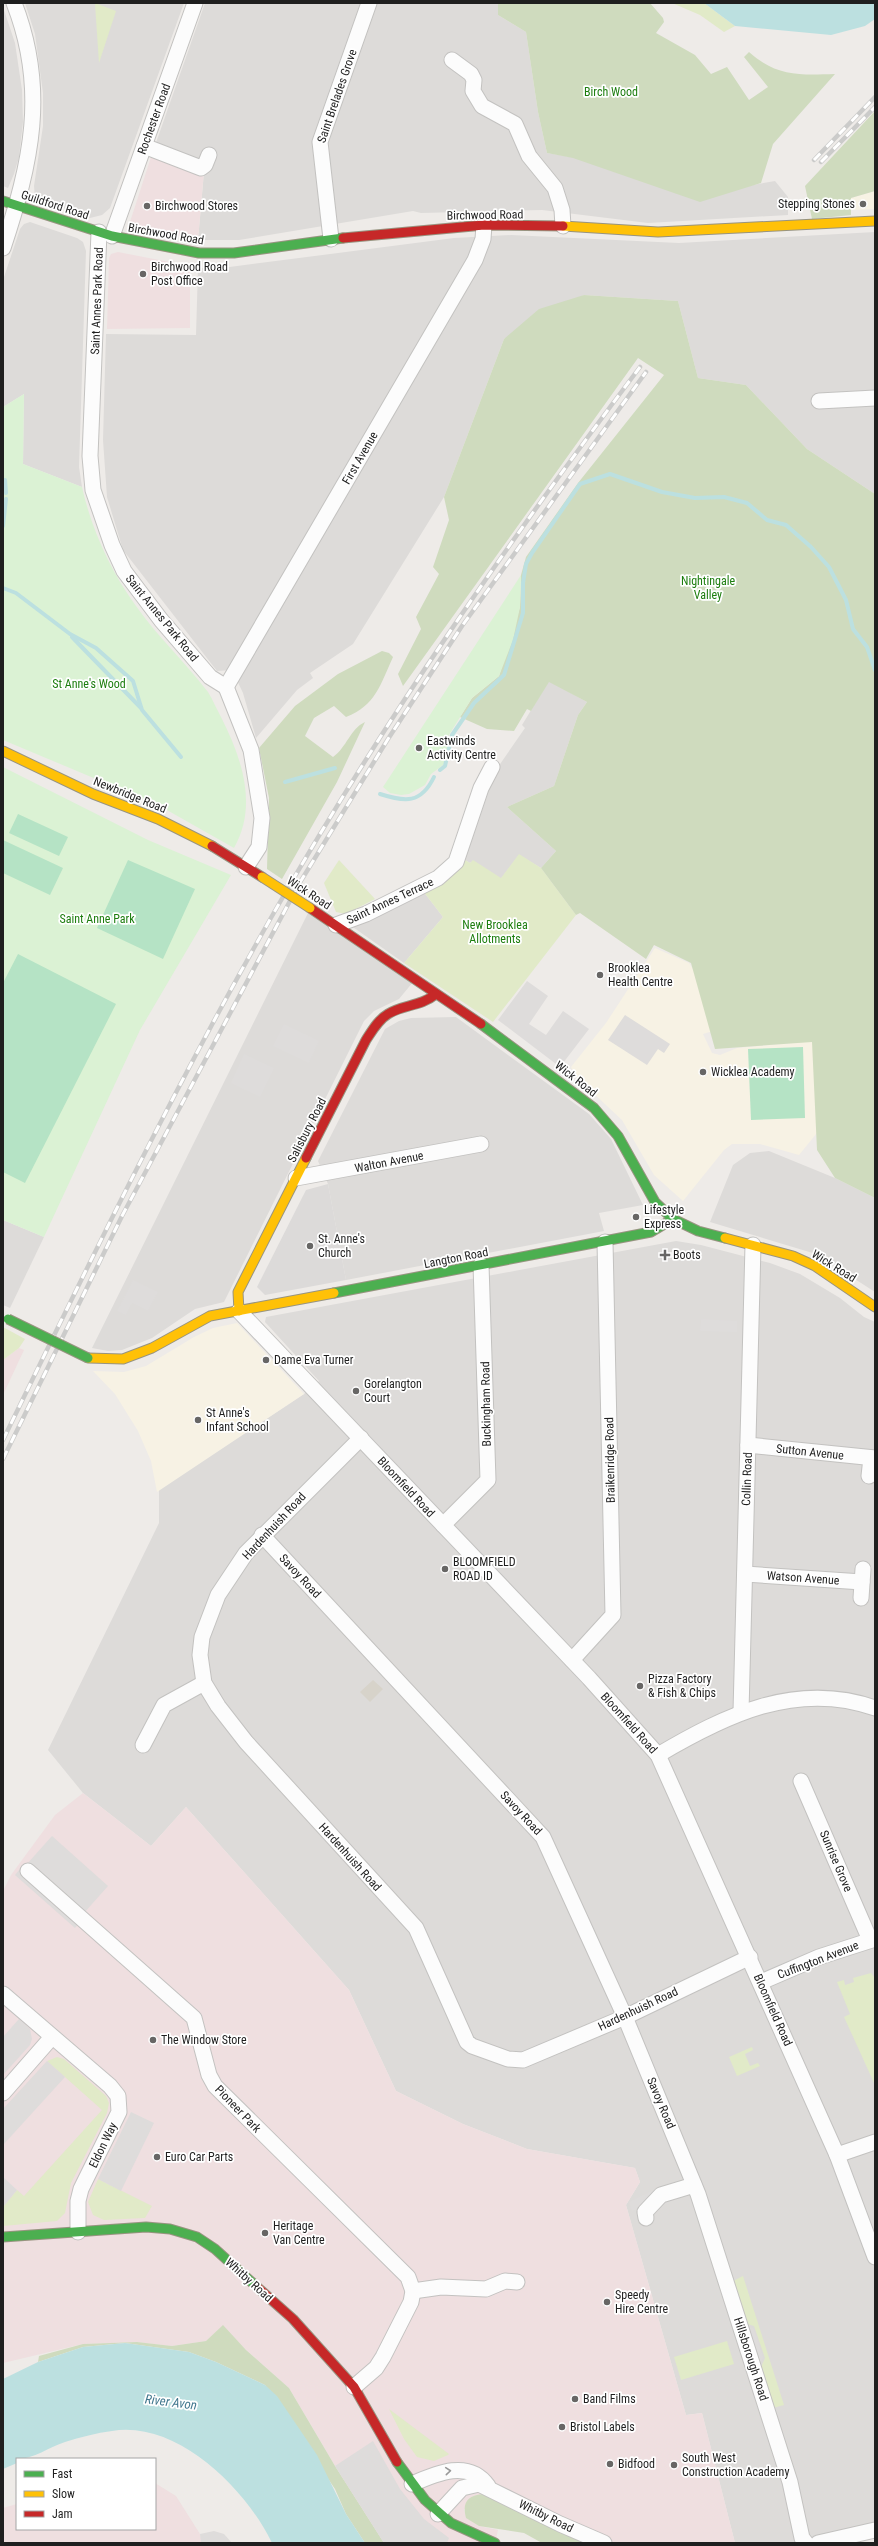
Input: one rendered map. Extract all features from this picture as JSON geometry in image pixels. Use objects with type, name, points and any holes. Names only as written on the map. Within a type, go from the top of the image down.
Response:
[{"type":"street","points":[[3,248],[17,206],[33,134],[34,103],[25,34],[14,3]]},
{"type":"street","name":"Rochester Road","points":[[106,234],[144,146],[196,3]]},
{"type":"street","name":"Saint Brelades Grove","points":[[331,239],[319,147],[369,3]]},
{"type":"street","points":[[452,60],[471,74],[474,80],[472,91],[482,106],[515,124],[529,156],[555,188],[562,210],[563,226]]},
{"type":"street","points":[[144,146],[201,168],[206,165],[209,155]]},
{"type":"street","name":"Guildford Road","points":[[3,201],[106,234]]},
{"type":"street","name":"Birchwood Road","points":[[106,234],[200,253],[234,253],[331,239],[484,225],[563,226],[658,232],[875,221]]},
{"type":"street","name":"First Avenue","points":[[226,687],[475,260],[483,239],[484,225]]},
{"type":"street","name":"Saint Annes Park Road","points":[[106,234],[90,456],[93,490],[112,545],[124,571],[161,620],[210,677],[226,687]]},
{"type":"street","points":[[819,401],[875,398]]},
{"type":"street","points":[[226,687],[251,750],[262,818],[259,847],[246,867]]},
{"type":"street","name":"Newbridge Road","points":[[3,751],[93,794],[158,819],[219,850],[246,867]]},
{"type":"street","name":"Saint Annes Terrace","points":[[336,925],[366,914],[438,878],[456,862],[481,788],[492,767]]},
{"type":"street","name":"Wick Road","points":[[246,867],[336,925],[501,1038],[594,1108],[618,1136],[655,1202],[674,1219],[698,1231],[786,1254],[815,1266],[875,1306]]},
{"type":"street","name":"Salisbury Road","points":[[239,1311],[238,1292],[366,1040],[378,1022],[393,1011],[424,1005],[436,994]]},
{"type":"street","name":"Walton Avenue","points":[[296,1178],[482,1144]]},
{"type":"street","name":"Langton Road","points":[[5,1318],[88,1358],[106,1362],[126,1359],[145,1353],[191,1324],[210,1316],[605,1242],[651,1232],[674,1219]]},
{"type":"street","name":"Braikenridge Road","points":[[572,1660],[613,1615],[605,1242]]},
{"type":"street","name":"Collin Road","points":[[741,1712],[754,1245]]},
{"type":"street","name":"Buckingham Road","points":[[442,1525],[488,1480],[481,1265]]},
{"type":"street","name":"Bloomfield Road","points":[[239,1311],[572,1660],[658,1755],[750,1957],[837,2154],[875,2257]]},
{"type":"street","name":"Hardenhuish Road","points":[[361,1438],[262,1535],[246,1553],[218,1595],[202,1637],[200,1655],[204,1683],[218,1706],[246,1742],[416,1928],[467,2042],[472,2046],[508,2059],[523,2060],[624,2017],[750,1957]]},
{"type":"street","name":"Sutton Avenue","points":[[748,1445],[873,1458],[869,1476]]},
{"type":"street","name":"Savoy Road","points":[[262,1535],[543,1837],[624,2017],[693,2181]]},
{"type":"street","name":"Watson Avenue","points":[[745,1574],[863,1576],[861,1598]]},
{"type":"street","points":[[143,1745],[164,1705],[204,1683]]},
{"type":"street","points":[[658,1755],[721,1720],[773,1702],[817,1699],[844,1700],[875,1708]]},
{"type":"street","name":"Sunrise Grove","points":[[801,1781],[872,1939]]},
{"type":"street","name":"Pioneer Park","points":[[28,1871],[194,2018],[209,2075],[215,2086],[404,2273],[410,2282],[412,2291]]},
{"type":"street","name":"Cuffington Avenue","points":[[761,1982],[819,1957],[872,1939]]},
{"type":"street","name":"Eldon Way","points":[[3,1994],[110,2086],[118,2096],[119,2112],[81,2189],[78,2201],[78,2232]]},
{"type":"street","points":[[3,2093],[52,2037]]},
{"type":"street","points":[[837,2154],[875,2142]]},
{"type":"street","points":[[646,2218],[645,2212],[648,2203],[656,2202],[661,2195],[693,2181]]},
{"type":"street","name":"Hillsborough Road","points":[[693,2181],[790,2482],[802,2538],[806,2543]]},
{"type":"street","name":"Whitby Road","points":[[3,2237],[146,2227],[170,2229],[197,2237],[215,2249],[293,2319],[354,2387],[412,2484],[438,2514],[451,2523],[495,2543]]},
{"type":"street","points":[[354,2387],[376,2368],[383,2357],[411,2302],[412,2291],[441,2287],[486,2289],[505,2281],[516,2282]]},
{"type":"street","name":"Whitby Road","points":[[412,2484],[442,2472],[464,2471],[476,2474],[489,2487]]},
{"type":"street","name":"Whitby Road","points":[[438,2514],[465,2486],[476,2483],[489,2487],[560,2524],[604,2543]]},
{"type":"street","points":[[818,2543],[875,2530]]},
{"type":"shaded area","points":[[25,3],[184,3],[110,208],[102,215],[90,218],[35,198],[34,186],[43,126],[43,93],[35,34]]},
{"type":"shaded area","points":[[205,3],[498,3],[498,15],[526,32],[538,112],[547,153],[747,186],[775,181],[788,197],[788,215],[648,223],[542,210],[421,213],[413,211],[239,240],[198,240],[204,172],[152,154]]},
{"type":"shaded area","points":[[3,7],[15,43],[22,90],[23,122],[19,157],[8,188],[3,186]]},
{"type":"shaded area","points":[[152,154],[204,171],[198,240],[129,225]]},
{"type":"shaded area","name":"Stepping Stones","points":[[875,191],[875,209],[852,210],[851,198]]},
{"type":"shaded area","points":[[30,222],[77,238],[83,242],[86,251],[79,467],[82,487],[23,464],[24,394],[3,407],[3,280],[20,229],[24,224]]},
{"type":"shaded area","points":[[875,232],[875,494],[807,449],[746,385],[698,378],[678,301],[584,295],[504,339],[444,497],[353,644],[310,673],[313,678],[297,690],[256,738],[243,693],[232,670],[217,671],[123,550],[107,497],[103,440],[106,334],[196,335],[198,268],[222,268],[454,238],[511,235],[679,243]]},
{"type":"shaded area","points":[[118,252],[190,266],[190,328],[107,329],[109,258],[111,254]]},
{"type":"shaded area","points":[[549,681],[587,702],[578,715],[554,786],[507,807],[556,851],[541,868],[519,855],[501,879],[473,861],[470,863],[465,860],[487,783],[525,728],[522,725]]},
{"type":"shaded area","points":[[423,891],[443,917],[404,963],[350,925]]},
{"type":"shaded area","points":[[309,911],[413,982],[399,999],[374,1011],[364,1021],[224,1302],[195,1309],[152,1338],[122,1350],[108,1351],[92,1348]]},
{"type":"shaded area","name":"Wicklea Academy","points":[[655,948],[689,963],[730,1026],[703,1034],[712,1053],[720,1055],[737,1048],[833,1039],[821,1128],[799,1155],[760,1144],[732,1144],[724,1150],[683,1201],[654,1175],[622,1120],[575,1076],[571,1067],[606,1023]]},
{"type":"shaded area","points":[[527,981],[548,996],[529,1024],[546,1035],[563,1011],[589,1029],[560,1067],[498,1020]]},
{"type":"shaded area","points":[[625,1015],[670,1044],[664,1053],[658,1049],[647,1065],[608,1040]]},
{"type":"shaded area","points":[[456,1017],[589,1114],[611,1139],[643,1205],[599,1213],[604,1231],[346,1280],[328,1184],[318,1161],[385,1029],[399,1021],[411,1018]]},
{"type":"shaded area","points":[[284,1024],[319,1041],[309,1063],[273,1046]]},
{"type":"shaded area","points":[[244,1054],[274,1068],[260,1097],[231,1083]]},
{"type":"shaded area","points":[[769,1151],[835,1178],[875,1198],[875,1292],[816,1254],[710,1222],[733,1165],[750,1153]]},
{"type":"shaded area","points":[[328,1184],[346,1280],[265,1295],[257,1287],[306,1190]]},
{"type":"shaded area","points":[[3,1220],[44,1237],[10,1308],[3,1305]]},
{"type":"shaded area","points":[[676,1241],[701,1245],[770,1263],[800,1274],[840,1298],[864,1317],[875,1322],[875,2537],[852,2543],[735,2543],[702,2413],[686,2415],[626,2205],[640,2182],[635,2168],[527,2149],[463,2124],[396,2091],[349,1990],[186,1807],[151,1846],[83,1793],[48,1750],[159,1523],[159,1490],[304,1394],[319,1381],[265,1322],[266,1317]]},
{"type":"shaded area","points":[[133,1280],[158,1292],[148,1311],[132,1303],[126,1315],[117,1311]]},
{"type":"shaded area","points":[[701,1319],[737,1321],[737,1332],[700,1331]]},
{"type":"shaded area","name":"St Anne's Infant School","points":[[237,1323],[304,1394],[157,1492],[151,1461],[138,1431],[115,1394],[93,1371],[124,1372],[146,1366],[194,1337],[213,1328]]},
{"type":"shaded area","points":[[19,1348],[24,1350],[3,1395],[3,1360]]},
{"type":"shaded area","points":[[373,1680],[383,1689],[370,1702],[360,1692]]},
{"type":"shaded area","points":[[83,1793],[151,1846],[186,1807],[349,1990],[396,2091],[463,2124],[527,2149],[635,2168],[640,2182],[626,2205],[686,2415],[702,2413],[735,2543],[583,2543],[548,2524],[464,2509],[466,2517],[479,2526],[498,2530],[495,2543],[384,2543],[335,2466],[289,2388],[246,2350],[223,2326],[206,2341],[172,2346],[137,2342],[83,2344],[3,2363],[3,1891],[11,1875],[55,1815]]},
{"type":"shaded area","points":[[52,1836],[108,1886],[84,1913],[27,1864]]},
{"type":"shaded area","points":[[20,1869],[80,1922],[75,1928],[15,1875]]},
{"type":"shaded area","points":[[19,2019],[30,2029],[32,2039],[30,2045],[3,2075],[3,2037]]},
{"type":"shaded area","points":[[47,2061],[65,2077],[3,2145],[3,2109]]},
{"type":"shaded area","points":[[131,2112],[154,2123],[121,2191],[98,2179]]},
{"type":"shaded area","points":[[3,2177],[17,2190],[3,2207]]},
{"type":"shaded area","points":[[654,2190],[657,2199],[648,2206],[632,2211],[629,2202]]},
{"type":"shaded area","points":[[746,2326],[754,2329],[763,2357],[759,2366]]},
{"type":"shaded area","points":[[373,2441],[400,2489],[424,2519],[449,2538],[447,2543],[384,2543],[335,2466]]},
{"type":"shaded area","points":[[156,2484],[176,2496],[200,2534],[202,2543],[3,2543],[3,2508],[16,2504],[16,2530],[156,2530]]},
{"type":"shaded area","points":[[214,2531],[224,2534],[232,2543],[201,2543],[200,2534]]},
{"type":"green space","name":"Birch Wood","points":[[498,3],[650,3],[663,18],[664,22],[656,33],[695,55],[711,74],[727,67],[749,100],[768,87],[744,57],[749,52],[769,66],[789,73],[835,74],[773,144],[761,183],[700,202],[573,158],[547,153],[538,112],[526,32],[498,15]]},
{"type":"green space","points":[[672,3],[704,3],[735,26],[724,32],[700,15]]},
{"type":"green space","points":[[95,4],[116,11],[99,63]]},
{"type":"green space","points":[[875,111],[875,191],[851,198],[851,215],[812,219],[805,186]]},
{"type":"green space","name":"Nightingale Valley","points":[[584,295],[678,301],[698,378],[746,385],[807,449],[875,494],[875,1198],[835,1178],[817,1150],[812,1042],[715,1049],[691,963],[654,945],[646,959],[580,913],[576,915],[541,868],[556,851],[507,807],[554,786],[578,715],[587,702],[549,682],[531,711],[527,709],[514,731],[487,729],[460,717],[472,698],[499,676],[520,607],[521,575],[526,557],[578,483],[664,375],[638,358],[403,686],[398,674],[421,629],[416,617],[439,574],[433,567],[449,520],[444,497],[504,339],[539,309]]},
{"type":"green space","name":"St Anne's Wood","points":[[24,394],[23,464],[82,487],[96,534],[118,579],[144,617],[208,692],[229,734],[241,766],[246,799],[245,816],[241,832],[234,848],[158,805],[3,740],[3,407]]},
{"type":"green space","points":[[521,575],[520,607],[513,640],[499,676],[472,698],[447,738],[447,759],[443,765],[431,774],[425,785],[409,794],[401,795],[390,793],[383,787]]},
{"type":"green space","points":[[382,651],[389,653],[393,657],[376,693],[371,700],[356,712],[346,717],[334,706],[314,718],[305,736],[333,757],[338,753],[356,729],[365,722],[337,782],[282,879],[267,869],[269,798],[259,748],[295,706],[338,674]]},
{"type":"green space","name":"Saint Anne Park","points":[[3,767],[148,840],[231,875],[140,1030],[44,1237],[3,1220]]},
{"type":"green space","points":[[18,814],[68,837],[59,856],[9,833]]},
{"type":"green space","points":[[3,840],[63,868],[50,895],[3,873]]},
{"type":"green space","name":"New Brooklea Allotments","points":[[519,854],[541,868],[576,915],[493,1022],[404,963],[443,917],[423,891],[453,875],[465,860],[470,863],[473,860],[501,878]]},
{"type":"green space","points":[[128,860],[195,889],[163,959],[97,928]]},
{"type":"green space","points":[[339,860],[375,899],[346,914],[336,912],[324,883]]},
{"type":"green space","points":[[18,954],[116,1004],[25,1183],[3,1172],[3,983]]},
{"type":"green space","points":[[803,1047],[805,1118],[751,1120],[748,1049]]},
{"type":"green space","points":[[3,1327],[25,1339],[19,1348],[3,1360]]},
{"type":"green space","points":[[871,1973],[875,1978],[875,2085],[844,2017],[850,2014],[837,1982],[844,1980],[845,1985],[854,1982],[853,1978]]},
{"type":"green space","points":[[752,2047],[753,2050],[745,2054],[750,2066],[758,2063],[760,2066],[737,2076],[729,2057]]},
{"type":"green space","points":[[57,2057],[64,2059],[106,2096],[109,2103],[107,2113],[71,2183],[65,2213],[57,2221],[3,2226],[3,2207],[17,2190],[24,2196],[102,2110],[47,2061]]},
{"type":"green space","points":[[98,2179],[152,2206],[145,2218],[104,2220],[93,2215],[88,2202]]},
{"type":"green space","points":[[743,2276],[784,2405],[773,2408],[761,2367],[765,2358],[754,2326],[747,2324],[733,2281]]},
{"type":"green space","points":[[223,2325],[246,2350],[289,2388],[335,2466],[384,2543],[365,2543],[346,2514],[335,2489],[265,2385],[216,2362],[189,2352],[125,2343],[83,2347],[38,2362],[39,2356],[83,2344],[137,2342],[172,2346],[206,2341]]},
{"type":"green space","points":[[727,2341],[734,2364],[681,2380],[674,2357]]},
{"type":"green space","points":[[389,2409],[449,2454],[434,2461],[417,2457],[404,2439]]},
{"type":"green space","points":[[482,2494],[548,2524],[583,2543],[542,2543],[524,2533],[479,2526],[466,2518],[465,2504],[473,2496]]},
{"type":"water","points":[[704,3],[875,3],[875,19],[865,26],[831,35],[735,26]]},
{"type":"water","name":"River Avon","points":[[125,2343],[189,2352],[216,2362],[265,2385],[277,2396],[317,2455],[346,2514],[365,2543],[272,2543],[260,2522],[245,2501],[227,2481],[207,2463],[184,2447],[161,2436],[136,2430],[112,2431],[77,2438],[29,2457],[16,2458],[16,2463],[3,2469],[3,2379],[38,2362],[83,2347]]},
{"type":"waterway","points":[[440,770],[445,766],[452,735],[474,703],[504,675],[523,613],[523,583],[526,564],[532,553],[580,484],[610,474],[662,492],[695,498],[724,497],[747,503],[767,520],[786,525],[811,547],[829,567],[846,600],[853,629],[867,647],[875,670]]},
{"type":"waterway","points":[[5,480],[6,493]]},
{"type":"waterway","points":[[3,526],[6,499]]},
{"type":"waterway","points":[[3,588],[16,593],[70,634],[96,648],[133,681],[142,710],[181,757]]},
{"type":"waterway","points":[[72,637],[141,708]]},
{"type":"waterway","points":[[285,782],[335,768]]},
{"type":"waterway","points":[[380,794],[397,799],[412,799],[424,792],[434,777]]},
{"type":"railway","points":[[814,160],[875,97]]},
{"type":"railway","points":[[821,162],[875,107]]},
{"type":"railway","points":[[3,1440],[169,1106],[239,974],[317,839],[360,769],[449,632],[591,432],[640,367]]},
{"type":"railway","points":[[3,1459],[122,1216],[299,884],[388,739],[462,626],[646,372]]},
{"type":"traffic: fast","points":[[3,201],[112,236],[199,253],[234,253],[343,238]]},
{"type":"traffic: fast","points":[[481,1024],[594,1108],[618,1136],[655,1202],[673,1219],[698,1231],[725,1238]]},
{"type":"traffic: fast","points":[[334,1293],[651,1232],[673,1219]]},
{"type":"traffic: fast","points":[[8,1319],[88,1358]]},
{"type":"traffic: fast","points":[[3,2237],[146,2227],[170,2229],[197,2237],[215,2249],[257,2287]]},
{"type":"traffic: fast","points":[[397,2462],[425,2500],[451,2523],[495,2543]]},
{"type":"traffic: slow","points":[[563,226],[658,232],[875,221]]},
{"type":"traffic: slow","points":[[3,751],[93,794],[158,819],[212,846]]},
{"type":"traffic: slow","points":[[262,877],[310,908]]},
{"type":"traffic: slow","points":[[239,1311],[238,1292],[306,1158]]},
{"type":"traffic: slow","points":[[725,1238],[793,1256],[815,1266],[875,1307]]},
{"type":"traffic: slow","points":[[88,1358],[123,1359],[152,1348],[210,1316],[334,1293]]},
{"type":"traffic: jam","points":[[343,238],[484,225],[563,226]]},
{"type":"traffic: jam","points":[[212,846],[262,877]]},
{"type":"traffic: jam","points":[[310,908],[481,1024]]},
{"type":"traffic: jam","points":[[306,1158],[366,1040],[381,1019],[400,1008],[424,1001],[436,994]]},
{"type":"traffic: jam","points":[[257,2287],[293,2319],[354,2387],[397,2462]]},
{"type":"place","name":"Stepping Stones","points":[[863,204]]},
{"type":"place","name":"Birchwood Stores","points":[[147,206]]},
{"type":"place","name":"Birchwood Road Post Office","points":[[143,274]]},
{"type":"place","name":"Eastwinds Activity Centre","points":[[419,748]]},
{"type":"place","name":"Brooklea Health Centre","points":[[600,975]]},
{"type":"place","name":"Wicklea Academy","points":[[703,1072]]},
{"type":"place","name":"Lifestyle Express","points":[[636,1217]]},
{"type":"place","name":"St. Anne's Church","points":[[310,1246]]},
{"type":"place","name":"Boots","points":[[665,1255]]},
{"type":"place","name":"Dame Eva Turner","points":[[266,1360]]},
{"type":"place","name":"Gorelangton Court","points":[[356,1391]]},
{"type":"place","name":"St Anne's Infant School","points":[[198,1420]]},
{"type":"place","name":"BLOOMFIELD ROAD ID","points":[[445,1569]]},
{"type":"place","name":"Pizza Factory & Fish & Chips","points":[[640,1686]]},
{"type":"place","name":"The Window Store","points":[[153,2040]]},
{"type":"place","name":"Euro Car Parts","points":[[157,2157]]},
{"type":"place","name":"Heritage Van Centre","points":[[265,2233]]},
{"type":"place","name":"Speedy Hire Centre","points":[[607,2302]]},
{"type":"place","name":"Band Films","points":[[575,2399]]},
{"type":"place","name":"Bristol Labels","points":[[562,2427]]},
{"type":"place","name":"Bidfood","points":[[610,2464]]},
{"type":"place","name":"South West Construction Academy","points":[[674,2465]]}]
